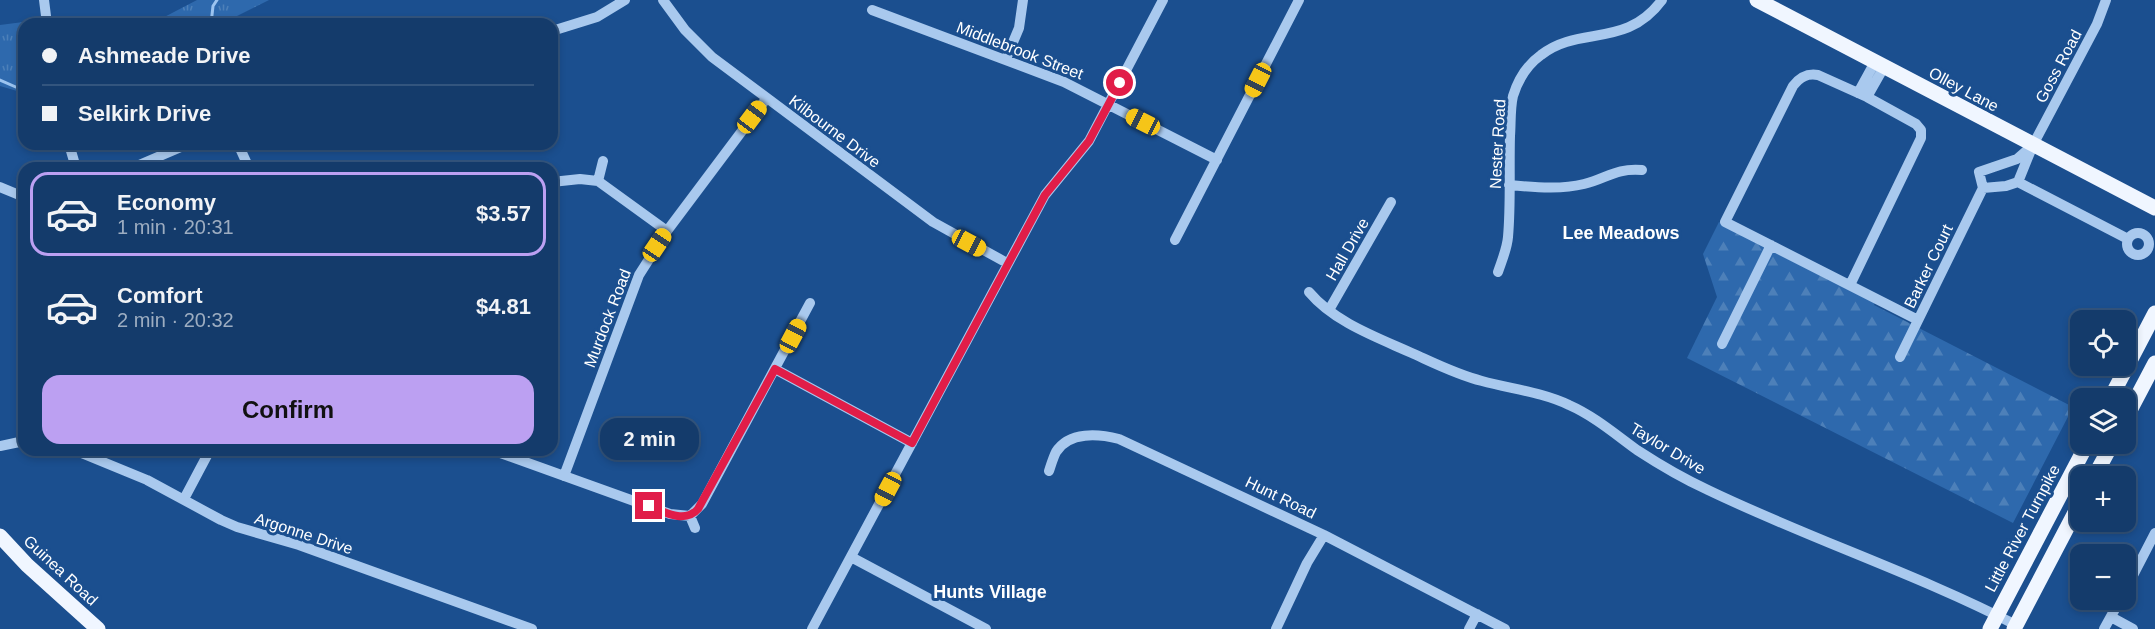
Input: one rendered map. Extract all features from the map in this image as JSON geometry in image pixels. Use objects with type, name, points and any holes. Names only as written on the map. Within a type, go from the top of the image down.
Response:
[{"type":"main road","name":"Olley Lane","points":[[1757,0],[2155,208]]},
{"type":"main road","points":[[2116,388],[2155,313]]},
{"type":"main road","points":[[2136,399],[2155,363]]},
{"type":"main road","name":"Little River Turnpike","points":[[1989,629],[2082,454]]},
{"type":"main road","points":[[2015,627],[2070,522]]},
{"type":"main road","name":"Guinea Road","points":[[0,536],[27,565],[98,629]]},
{"type":"street","points":[[44,0],[46,18]]},
{"type":"street","points":[[558,29],[597,17],[625,0]]},
{"type":"street","name":"Kilbourne Drive","points":[[663,0],[697,44],[766,99],[933,222],[1007,264]]},
{"type":"street","points":[[1006,59],[1019,28],[1023,0]]},
{"type":"street","points":[[812,629],[1045,195],[1089,141],[1163,0]]},
{"type":"street","points":[[1175,240],[1299,0]]},
{"type":"street","name":"Nester Road","points":[[1498,272],[1508,238],[1511,106],[1517,86],[1526,69],[1541,55],[1557,45],[1630,27],[1647,16],[1662,0]]},
{"type":"street","name":"Goss Road","points":[[2033,145],[2097,24],[2106,0]]},
{"type":"street","name":"Middlebrook Street","points":[[872,10],[1064,82],[1216,160]]},
{"type":"street","points":[[1863,95],[1879,64]]},
{"type":"street","points":[[1850,285],[1921,138],[1921,130],[1916,123],[1863,95],[1812,74],[1799,78],[1793,86],[1725,222],[1918,320]]},
{"type":"street","name":"Murdock Road","points":[[564,476],[632,288],[647,260],[766,99]]},
{"type":"street","points":[[2018,182],[2033,145]]},
{"type":"street","name":"Barker Court","points":[[1900,357],[1983,188],[1979,172],[2017,159],[2033,145]]},
{"type":"street","points":[[146,162],[174,150]]},
{"type":"street","points":[[598,181],[603,161]]},
{"type":"street","points":[[1509,185],[1576,186],[1626,168],[1642,170]]},
{"type":"street","points":[[558,182],[580,179],[598,181],[667,231]]},
{"type":"street","points":[[1983,188],[2006,186],[2018,182],[2128,239]]},
{"type":"street","points":[[0,187],[18,194]]},
{"type":"street","name":"Hall Drive","points":[[1329,310],[1391,202]]},
{"type":"street","points":[[1722,345],[1771,245]]},
{"type":"street","name":"Taylor Drive","points":[[1309,292],[1316,301],[1329,310],[1383,339],[1479,381],[1548,397],[1572,406],[1596,419],[1638,450],[1706,489],[1920,580],[1996,615],[2015,627]]},
{"type":"street","points":[[690,516],[702,504],[810,303]]},
{"type":"street","points":[[775,369],[912,443]]},
{"type":"street","name":"Hunt Road","points":[[1049,471],[1055,454],[1068,441],[1089,435],[1105,435],[1136,446],[1324,535],[1505,629]]},
{"type":"street","points":[[0,446],[18,442]]},
{"type":"street","name":"Argonne Drive","points":[[89,456],[147,480],[237,527],[299,545],[532,629]]},
{"type":"street","points":[[184,499],[207,456]]},
{"type":"street","points":[[509,456],[670,514],[690,516]]},
{"type":"street","points":[[690,516],[695,528]]},
{"type":"street","points":[[2136,570],[2155,533]]},
{"type":"street","points":[[1276,629],[1307,562],[1324,535]]},
{"type":"street","points":[[851,557],[986,629]]},
{"type":"street","points":[[2104,629],[2115,610]]},
{"type":"street","points":[[1469,629],[1477,614]]},
{"type":"street","points":[[2111,617],[2133,629]]},
{"type":"green space","points":[[197,0],[269,0],[233,18],[162,18]]},
{"type":"green space","points":[[18,23],[18,91],[0,86],[0,25]]},
{"type":"green space","points":[[1719,222],[1876,299],[1874,305],[2070,405],[2070,413],[2013,523],[1687,358],[1717,297],[1703,254]]},
{"type":"waterway","points":[[212,18],[213,6],[217,0]]},
{"type":"waterway","points":[[0,80],[18,88]]},
{"type":"district","name":"Lee Meadows","points":[[1621,233]]},
{"type":"district","name":"Hunts Village","points":[[990,592]]},
{"type":"route","points":[[649,506],[682,517],[690,516],[698,509],[775,369],[912,443],[1045,195],[1089,141],[1120,83]]}]
